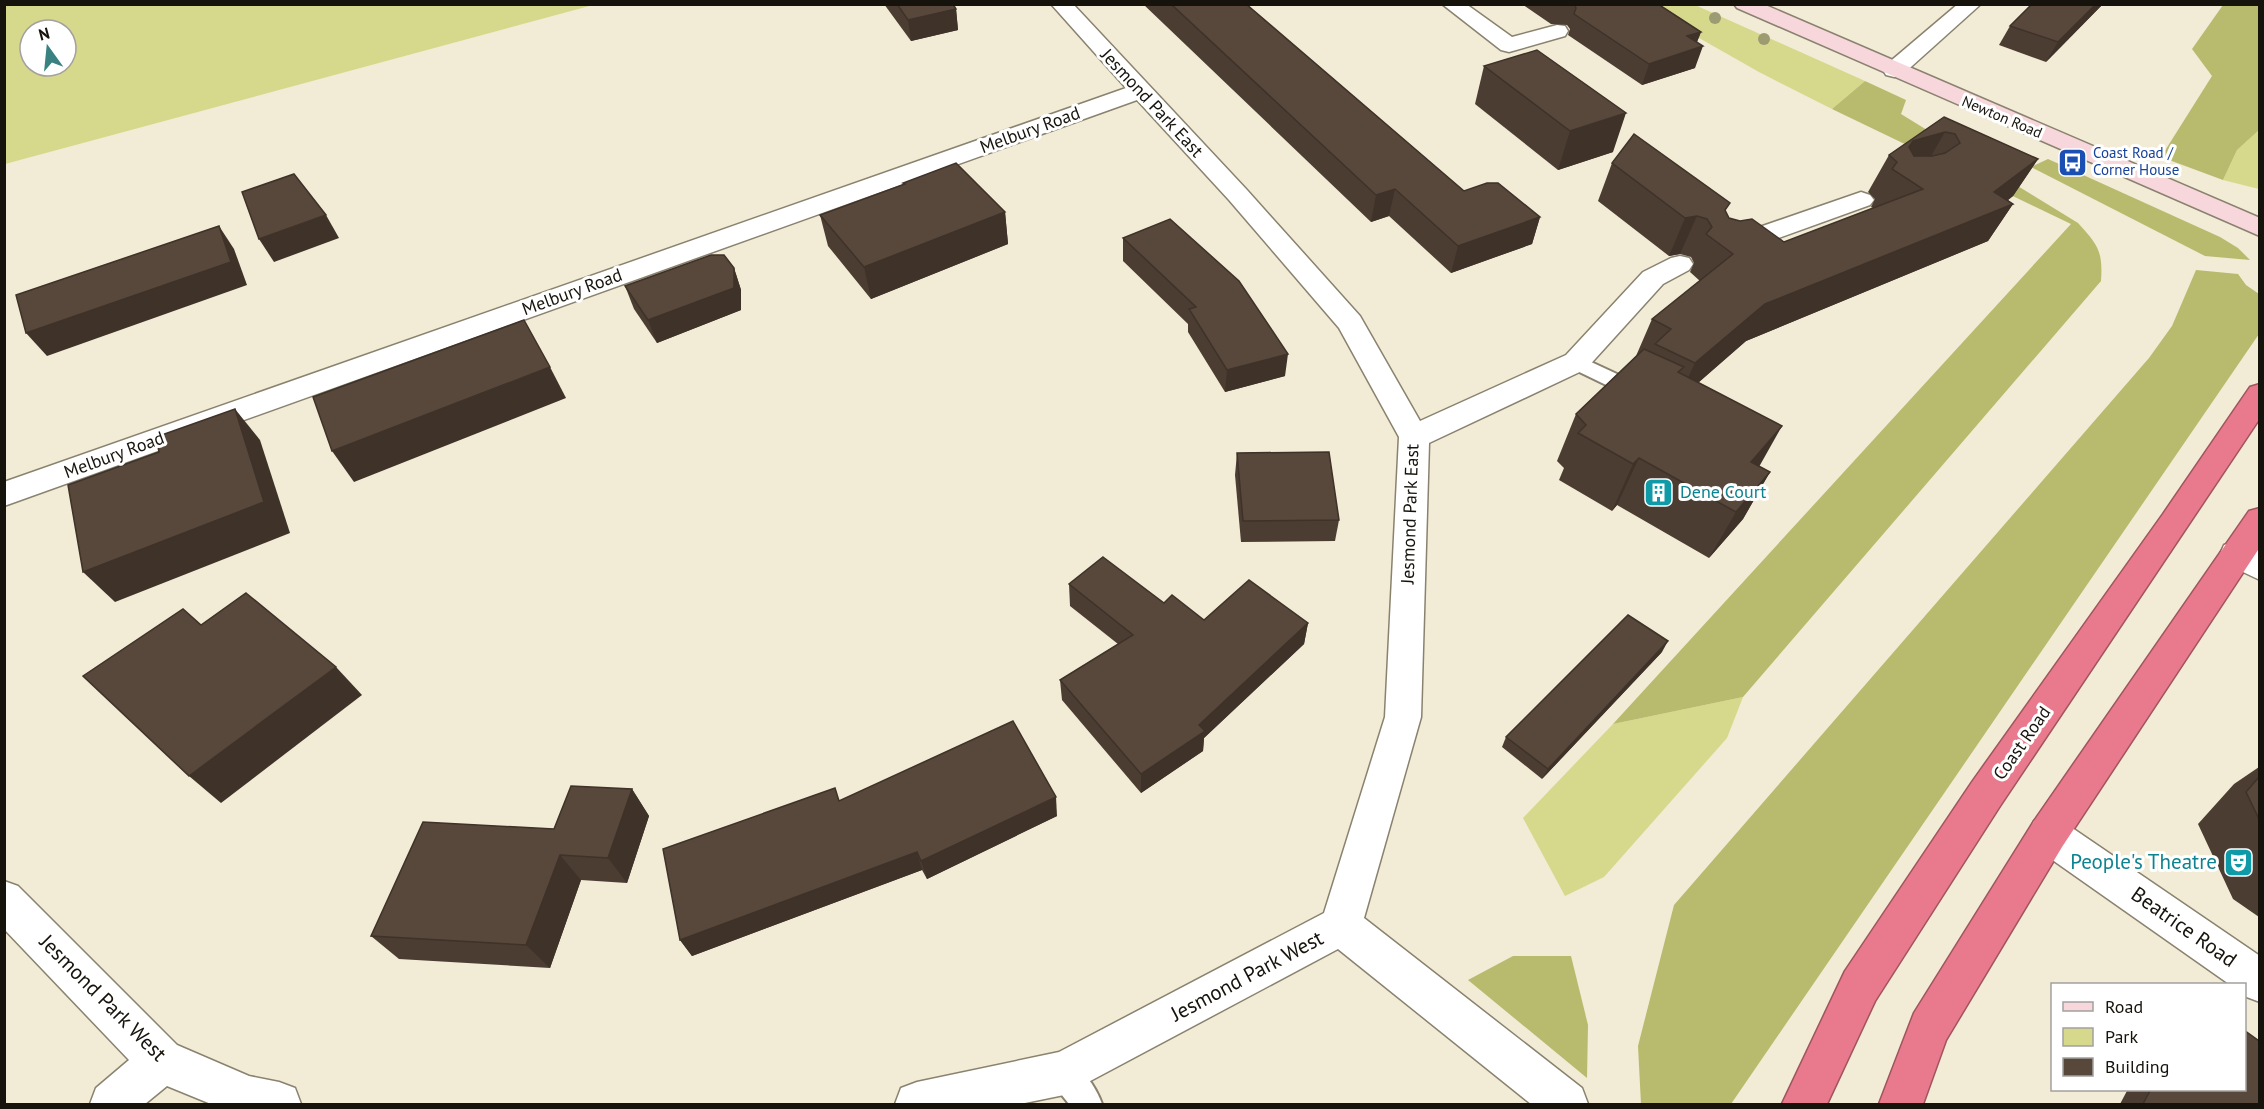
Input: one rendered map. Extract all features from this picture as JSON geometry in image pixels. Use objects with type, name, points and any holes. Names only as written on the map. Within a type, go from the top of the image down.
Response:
[{"type":"highway","name":"Coast Road","points":[[1804,1104],[1860,986],[1986,794],[2174,523],[2259,394]]},
{"type":"highway","points":[[1901,1104],[1929,1028],[2048,834],[2248,560],[2259,520]]},
{"type":"street","points":[[1452,4],[1509,45],[1557,31]]},
{"type":"street","name":"Newton Road","points":[[1744,4],[2259,228]]},
{"type":"street","points":[[1894,70],[1971,4]]},
{"type":"street","name":"Jesmond Park East","points":[[1066,5],[1140,91],[1238,195],[1350,323],[1414,437],[1403,717],[1341,926]]},
{"type":"street","name":"Melbury Road","points":[[4,494],[1140,91]]},
{"type":"street","points":[[2178,193],[2259,210]]},
{"type":"street","points":[[1723,249],[1862,200]]},
{"type":"street","points":[[1414,437],[1576,362],[1653,278],[1680,264]]},
{"type":"street","name":"Beatrice Road","points":[[2048,834],[2259,981]]},
{"type":"street","name":"Jesmond Park West","points":[[4,900],[161,1061],[249,1098],[279,1104]]},
{"type":"street","name":"Jesmond Park West","points":[[917,1104],[1076,1089],[1341,926],[1566,1104]]},
{"type":"street","points":[[112,1104],[161,1061]]},
{"type":"lane","points":[[1576,362],[1659,403]]},
{"type":"green space","points":[[5,5],[593,5],[5,164]]},
{"type":"green space","points":[[1641,5],[1695,5],[1865,81],[1832,109],[1759,72]]},
{"type":"green space","points":[[2223,5],[2260,5],[2259,130],[2237,150],[2223,180],[2161,157],[2212,76],[2192,49]]},
{"type":"green space","points":[[1865,81],[1906,100],[1901,114],[2078,223],[2098,249],[2101,281],[1743,697],[1613,724],[2071,224],[1832,109]]},
{"type":"green space","points":[[2259,130],[2259,189],[2223,180],[2237,150]]},
{"type":"green space","points":[[2048,159],[2220,237],[2238,248],[2250,260],[2205,256],[2031,167]]},
{"type":"green space","points":[[2196,270],[2238,274],[2246,285],[2259,294],[2259,334],[1731,1104],[1641,1104],[1638,1046],[1674,905],[2149,358],[2172,326]]},
{"type":"green space","points":[[1743,697],[1727,738],[1604,877],[1565,896],[1523,818],[1613,724]]},
{"type":"green space","points":[[1513,956],[1571,956],[1588,1025],[1587,1078],[1468,980]]},
{"type":"building","points":[[897,4],[953,4],[956,9],[908,20]]},
{"type":"building","points":[[1171,4],[1246,4],[1464,191],[1487,183],[1498,183],[1540,217],[1458,246],[1395,189],[1376,195]]},
{"type":"building","points":[[1574,4],[1658,4],[1701,32],[1687,36],[1703,46],[1649,64],[1574,14],[1576,8]]},
{"type":"building","points":[[2032,4],[2096,4],[2058,42],[2010,26]]},
{"type":"building","points":[[1537,50],[1626,113],[1570,131],[1484,66]]},
{"type":"building","points":[[1944,117],[2038,159],[1994,192],[2013,204],[1765,304],[1695,363],[1655,344],[1671,329],[1652,319],[1733,254],[1706,234],[1712,227],[1707,219],[1697,216],[1685,218],[1612,163],[1634,134],[1730,203],[1725,210],[1729,218],[1740,221],[1752,219],[1784,242],[1923,189],[1892,169],[1897,162],[1889,155]],"holes":[[[1945,132],[1955,134],[1960,143],[1945,153],[1914,156],[1909,147],[1913,141]]]},
{"type":"building","points":[[956,163],[1005,212],[864,267],[820,215],[905,184],[903,183]]},
{"type":"building","points":[[294,174],[326,215],[259,239],[242,192]]},
{"type":"building","points":[[1170,219],[1239,281],[1288,354],[1227,370],[1189,309],[1196,307],[1123,238]]},
{"type":"building","points":[[219,226],[231,262],[26,333],[16,295]]},
{"type":"building","points":[[711,255],[724,255],[734,268],[734,288],[648,320],[625,286]]},
{"type":"building","points":[[524,320],[550,367],[332,451],[313,397]]},
{"type":"building","points":[[1644,349],[1684,367],[1678,372],[1782,426],[1751,462],[1770,472],[1736,512],[1639,458],[1633,464],[1578,433],[1586,425],[1576,414]]},
{"type":"building","points":[[235,409],[264,502],[83,572],[68,485],[159,452],[156,437]]},
{"type":"building","points":[[1329,452],[1339,520],[1243,521],[1237,453]]},
{"type":"building","points":[[1103,557],[1164,603],[1172,595],[1204,620],[1249,580],[1308,623],[1199,725],[1205,731],[1141,774],[1060,680],[1133,635],[1069,584]]},
{"type":"building","points":[[246,593],[336,667],[189,776],[83,676],[183,609],[201,625]]},
{"type":"building","points":[[1628,615],[1668,641],[1548,769],[1506,737]]},
{"type":"building","points":[[1013,721],[1056,797],[921,861],[917,852],[680,940],[663,849],[835,788],[839,801]]},
{"type":"building","points":[[2259,777],[2259,819],[2246,792]]},
{"type":"building","points":[[571,786],[632,789],[608,858],[560,855],[526,945],[371,936],[423,822],[554,829]]},
{"type":"building","points":[[2246,1031],[2259,1041],[2259,1104],[2143,1104],[2150,1091],[2246,1091]]},
{"type":"place","name":"Coast Road / Corner House","points":[[2072,162]]},
{"type":"place","name":"Dene Court","points":[[1659,492]]},
{"type":"place","name":"People's Theatre","points":[[2238,862]]}]
